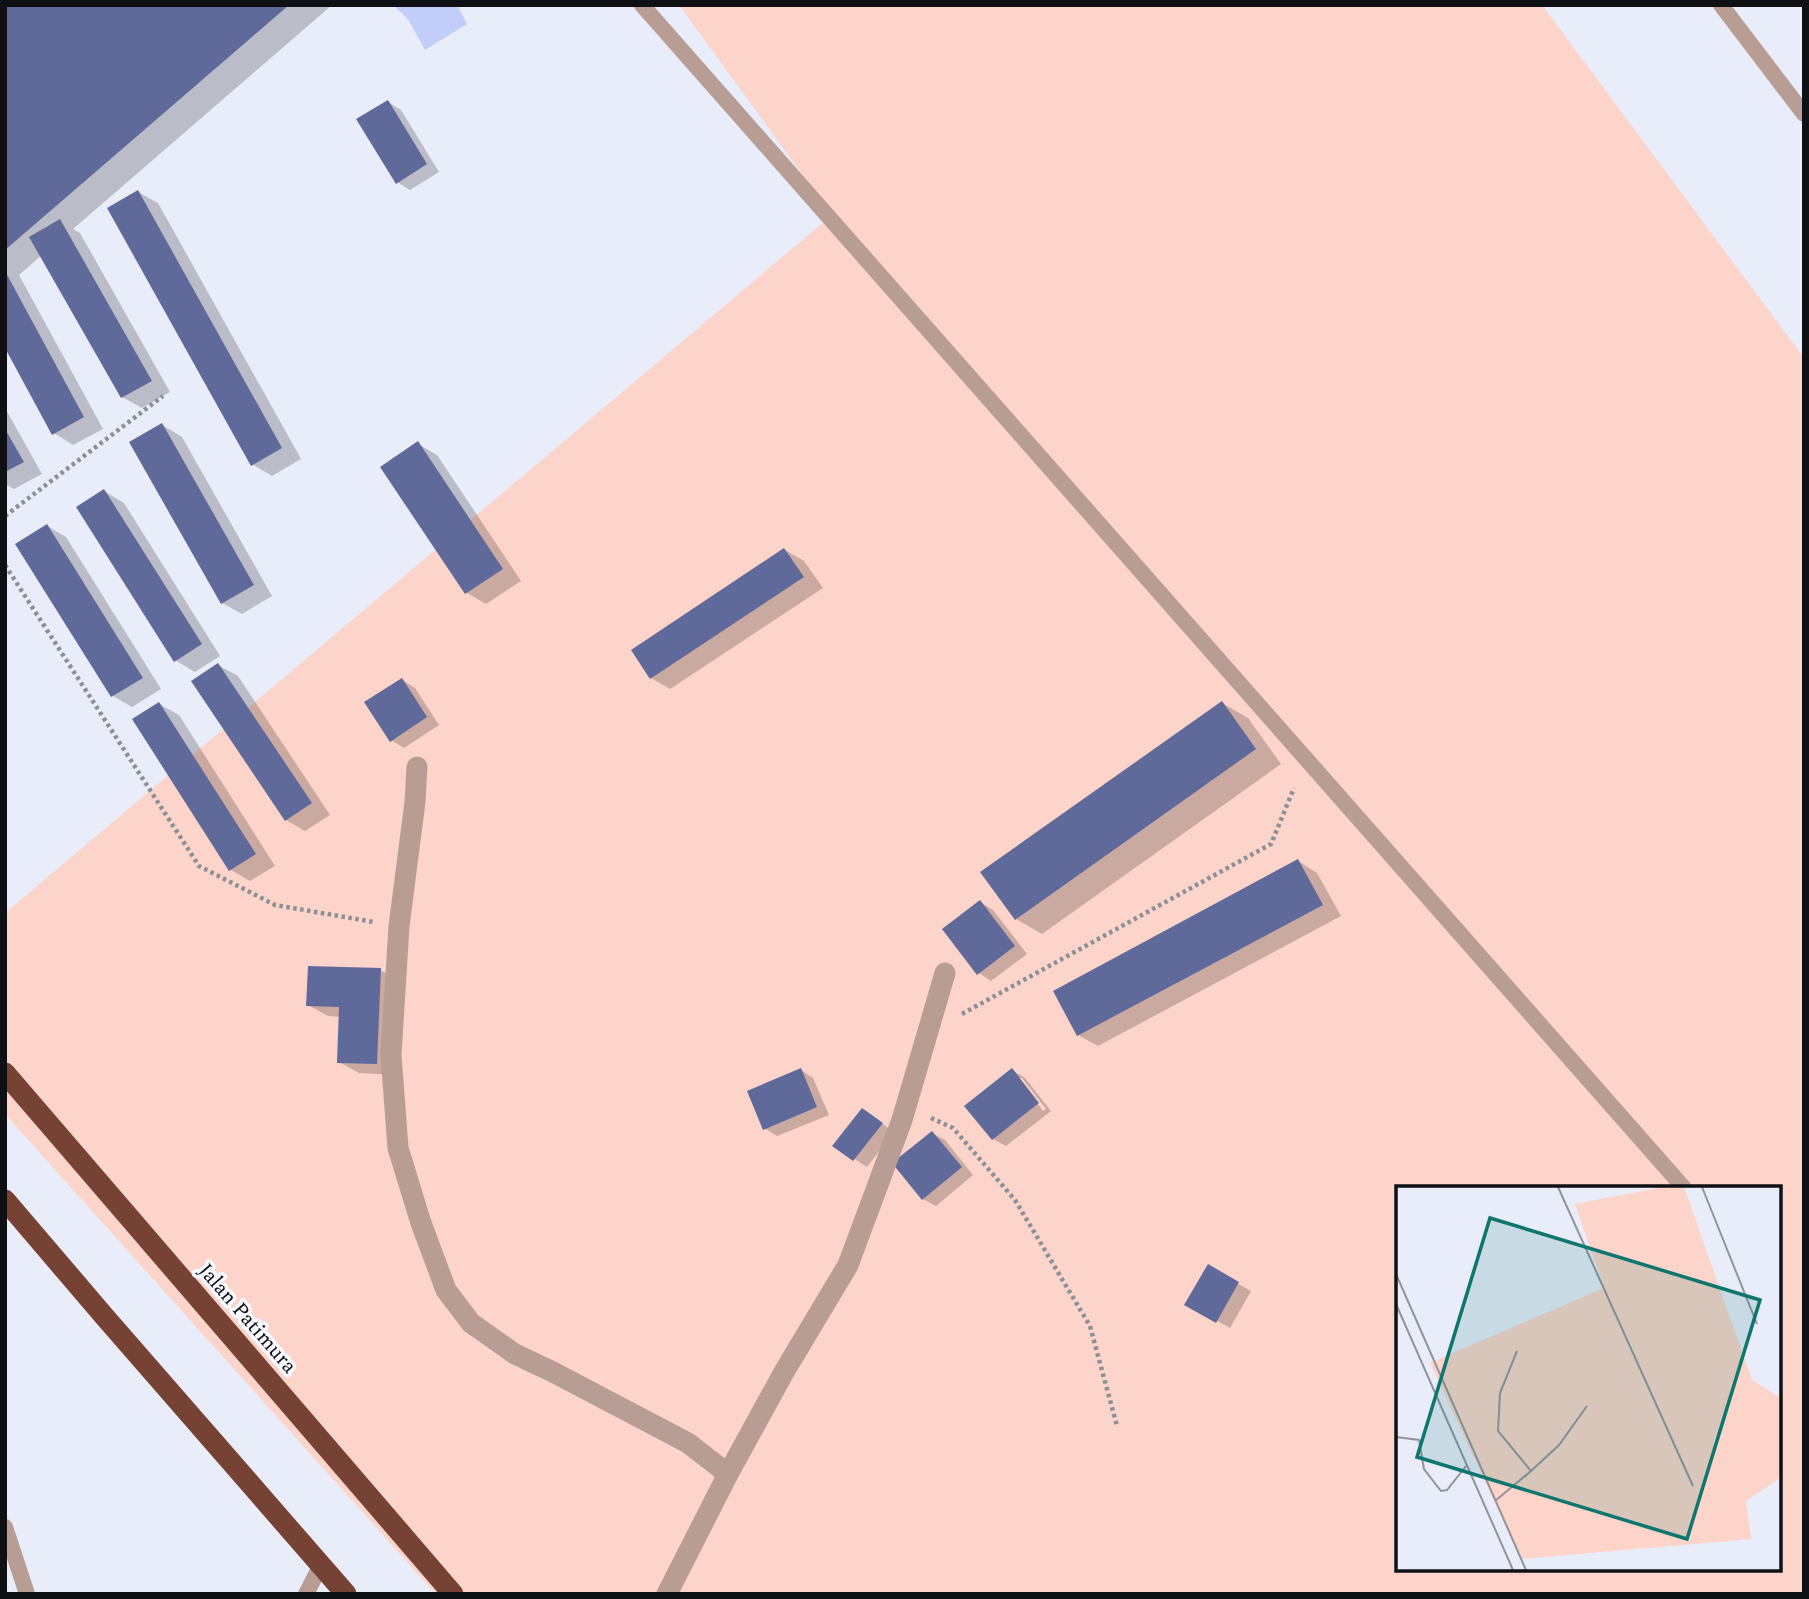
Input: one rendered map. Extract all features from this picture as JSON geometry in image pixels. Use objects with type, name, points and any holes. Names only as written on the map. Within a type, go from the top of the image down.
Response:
[{"type":"highway","name":"Jalan Patimura","points":[[5,1073],[453,1594]]},
{"type":"highway","points":[[5,1200],[346,1594]]},
{"type":"street","points":[[417,767],[399,926],[391,1055],[398,1148],[421,1223],[446,1290],[471,1323],[515,1354],[553,1371],[688,1443],[728,1474]]},
{"type":"street","points":[[667,1594],[783,1372],[848,1265],[902,1119],[945,973]]},
{"type":"lane","points":[[642,5],[1682,1186]]},
{"type":"lane","points":[[1721,5],[1804,114]]},
{"type":"lane","points":[[5,1527],[27,1594]]},
{"type":"lane","points":[[306,1594],[321,1565]]},
{"type":"path","points":[[5,516],[163,396]]},
{"type":"path","points":[[5,565],[199,866],[275,905],[399,926]]},
{"type":"path","points":[[927,1033],[1271,844],[1294,788]]},
{"type":"path","points":[[902,1119],[931,1118],[953,1128],[1016,1200],[1090,1326],[1117,1426]]},
{"type":"shaded area","points":[[679,5],[1542,5],[1804,358],[1804,1594],[436,1594],[5,1114],[5,913],[832,215]]},
{"type":"water","points":[[393,5],[457,5],[467,24],[425,50],[408,19]]},
{"type":"building","points":[[5,5],[289,5],[5,250]]},
{"type":"building","points":[[388,100],[427,164],[396,184],[356,119]]},
{"type":"building","points":[[138,190],[282,448],[251,466],[107,208]]},
{"type":"building","points":[[60,219],[152,381],[121,398],[29,237]]},
{"type":"building","points":[[5,271],[84,417],[52,435],[5,348]]},
{"type":"building","points":[[162,423],[254,585],[221,604],[129,442]]},
{"type":"building","points":[[5,429],[24,462],[5,472]]},
{"type":"building","points":[[418,441],[503,569],[465,594],[380,467]]},
{"type":"building","points":[[104,489],[202,644],[174,662],[76,507]]},
{"type":"building","points":[[47,524],[143,678],[111,697],[15,544]]},
{"type":"building","points":[[784,548],[804,577],[650,679],[631,650]]},
{"type":"building","points":[[218,663],[312,803],[285,821],[191,681]]},
{"type":"building","points":[[402,678],[427,717],[390,742],[364,702]]},
{"type":"building","points":[[1222,701],[1256,749],[1015,920],[980,872]]},
{"type":"building","points":[[159,702],[256,854],[229,871],[132,719]]},
{"type":"building","points":[[1298,859],[1323,905],[1077,1036],[1053,991]]},
{"type":"building","points":[[980,900],[1015,946],[977,975],[942,929]]},
{"type":"building","points":[[308,966],[381,968],[377,1064],[337,1063],[339,1007],[306,1006]]},
{"type":"building","points":[[801,1068],[817,1107],[763,1130],[747,1091]]},
{"type":"building","points":[[1012,1068],[1039,1103],[992,1140],[964,1106]]},
{"type":"building","points":[[862,1108],[883,1123],[853,1161],[832,1146]]},
{"type":"building","points":[[932,1131],[962,1167],[922,1200],[892,1163]]},
{"type":"building","points":[[1208,1264],[1239,1282],[1216,1323],[1184,1305]]}]
